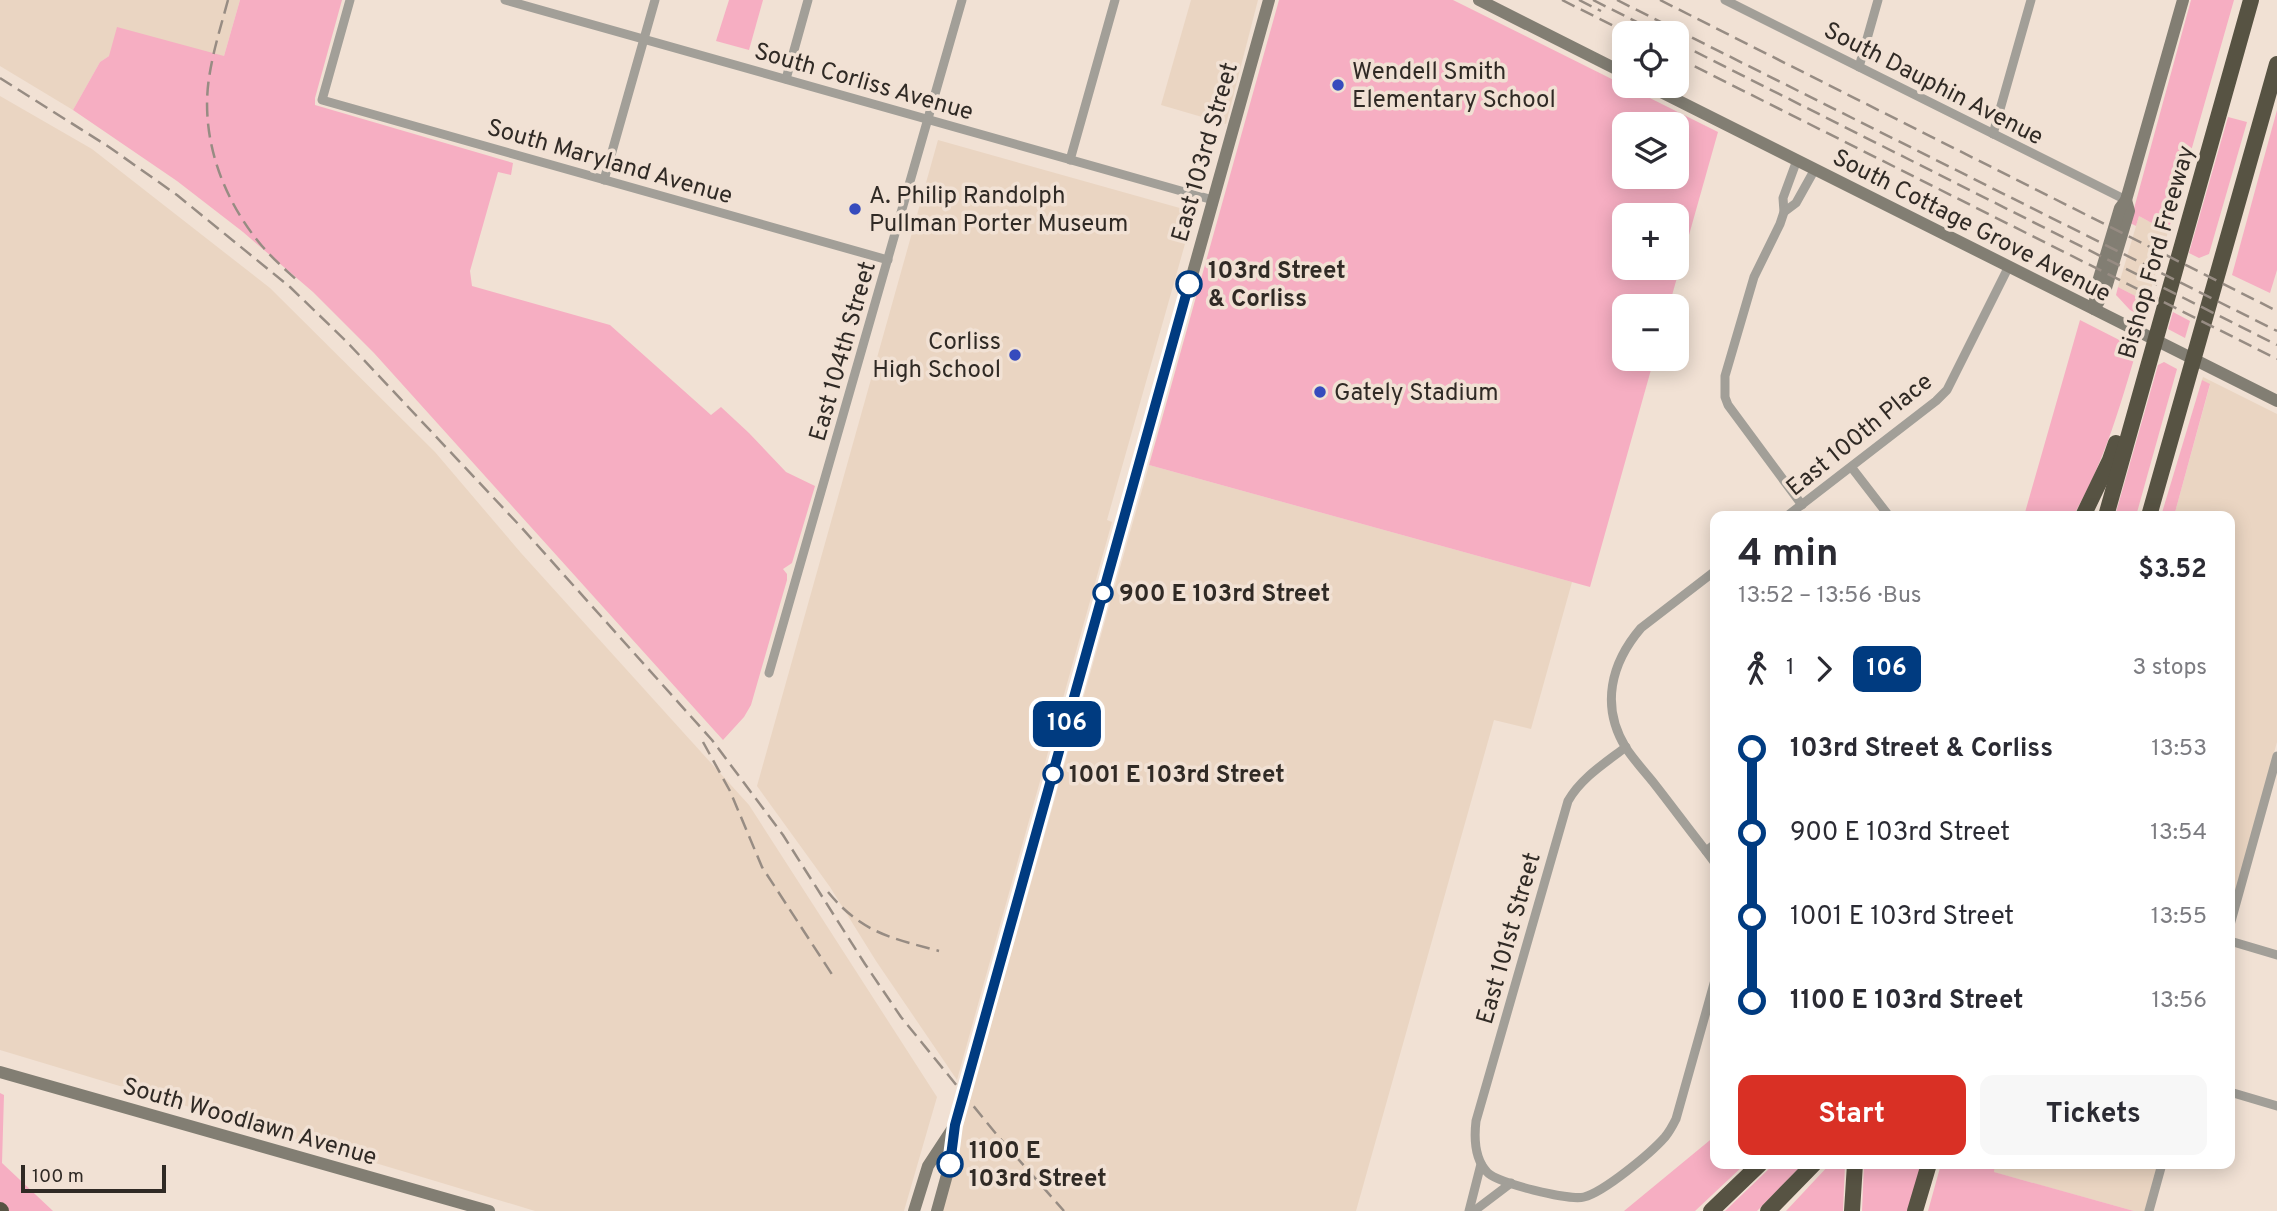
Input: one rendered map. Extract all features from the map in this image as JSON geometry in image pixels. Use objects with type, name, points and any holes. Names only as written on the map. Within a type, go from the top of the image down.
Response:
[{"type":"highway","name":"Bishop Ford Freeway","points":[[2107,511],[2251,0]]},
{"type":"highway","points":[[2150,511],[2277,64]]},
{"type":"highway","points":[[2085,511],[2110,460],[2175,241],[2195,198]]},
{"type":"highway","points":[[1711,1211],[1755,1169]]},
{"type":"highway","points":[[1768,1211],[1809,1169]]},
{"type":"highway","points":[[1853,1211],[1855,1169]]},
{"type":"highway","points":[[1915,1211],[1928,1169]]},
{"type":"street","name":"South Maryland Avenue","points":[[350,0],[322,100],[888,260]]},
{"type":"street","name":"South Corliss Avenue","points":[[505,0],[1213,200]]},
{"type":"street","points":[[604,180],[656,0]]},
{"type":"street","points":[[786,79],[808,0]]},
{"type":"street","name":"East 104th Street","points":[[769,673],[962,0]]},
{"type":"street","points":[[1070,160],[1115,0]]},
{"type":"street","name":"East 103rd Street","points":[[937,1211],[950,1164],[955,1125],[1269,0]]},
{"type":"street","points":[[1479,0],[1612,67]]},
{"type":"street","name":"South Dauphin Avenue","points":[[1726,0],[2126,200]]},
{"type":"street","points":[[1859,67],[1878,0]]},
{"type":"street","points":[[1993,134],[2031,0]]},
{"type":"street","points":[[2094,309],[2097,285],[2120,208],[2126,200],[2183,0]]},
{"type":"street","name":"South Cottage Grove Avenue","points":[[1673,98],[2277,401]]},
{"type":"street","points":[[1797,160],[1783,198],[1784,212],[1749,293],[1724,385],[1728,405],[1802,505]]},
{"type":"street","points":[[1784,212],[1796,203],[1815,169]]},
{"type":"street","name":"East 100th Place","points":[[1794,511],[1852,468],[1947,390],[2009,266]]},
{"type":"street","points":[[1852,468],[1885,511]]},
{"type":"street","points":[[1710,575],[1641,628],[1624,650],[1617,665],[1611,697],[1613,716],[1626,747],[1710,856]]},
{"type":"street","name":"East 101st Street","points":[[1469,1211],[1481,1164],[1475,1144],[1476,1121],[1568,801],[1585,779],[1626,747]]},
{"type":"street","points":[[2235,907],[2277,756]]},
{"type":"street","points":[[2265,798],[2276,801]]},
{"type":"street","points":[[1706,851],[1710,848]]},
{"type":"street","points":[[2235,942],[2277,954]]},
{"type":"street","points":[[1481,1164],[1490,1175],[1564,1197],[1586,1197],[1604,1187],[1666,1136],[1676,1119],[1710,998]]},
{"type":"street","name":"South Woodlawn Avenue","points":[[0,1072],[489,1211]]},
{"type":"street","points":[[2235,1094],[2277,1106]]},
{"type":"street","name":"East 103rd Street","points":[[914,1211],[928,1166],[955,1125]]},
{"type":"street","points":[[2149,1211],[2161,1169]]},
{"type":"street","points":[[1475,1211],[1511,1183]]},
{"type":"shaded area","points":[[0,0],[240,0],[224,56],[109,56],[100,62],[73,110],[0,66]]},
{"type":"shaded area","points":[[240,0],[342,0],[315,105],[513,163],[511,175],[498,172],[470,271],[472,286],[610,325],[711,415],[721,407],[786,472],[815,486],[792,563],[783,569],[787,580],[751,705],[723,740],[374,353],[313,292],[243,232],[177,181],[73,110],[100,62],[109,56],[117,27],[224,56]]},
{"type":"shaded area","points":[[729,0],[763,0],[749,50],[716,41]]},
{"type":"shaded area","points":[[1191,0],[1258,0],[1226,124],[1161,105]]},
{"type":"shaded area","points":[[1279,0],[1453,0],[1612,79],[1612,98],[1650,98],[1678,112],[1612,112],[1612,189],[1689,189],[1689,118],[1718,132],[1689,235],[1689,203],[1612,203],[1612,280],[1676,280],[1672,294],[1612,294],[1612,371],[1651,371],[1590,587],[1149,465]]},
{"type":"shaded area","points":[[2191,0],[2234,0],[2168,232],[2139,216],[2136,226],[2130,223]]},
{"type":"shaded area","points":[[0,96],[92,149],[270,288],[435,452],[521,553],[749,805],[937,1097],[904,1211],[535,1211],[0,1050]]},
{"type":"shaded area","points":[[2277,110],[2277,270],[2270,293],[2232,275]]},
{"type":"shaded area","points":[[2228,117],[2247,122],[2209,254],[2199,258],[2189,253]]},
{"type":"shaded area","points":[[938,140],[1194,212],[1107,520],[1112,522],[957,1080],[876,961],[830,887],[757,786]]},
{"type":"shaded area","points":[[2139,216],[2168,232],[2147,302],[2118,287]]},
{"type":"shaded area","points":[[2118,287],[2147,302],[2143,317],[2130,310],[2116,295]]},
{"type":"shaded area","points":[[2173,312],[2190,321],[2185,338],[2168,329]]},
{"type":"shaded area","points":[[2080,320],[2137,349],[2102,455],[2076,511],[2025,511]]},
{"type":"shaded area","points":[[2164,362],[2177,369],[2137,511],[2116,511],[2158,365]]},
{"type":"shaded area","points":[[2203,377],[2277,414],[2277,742],[2235,894],[2235,511],[2175,511],[2210,385],[2202,380]]},
{"type":"shaded area","points":[[2202,380],[2210,384],[2175,511],[2163,511]]},
{"type":"shaded area","points":[[1149,465],[1572,582],[1531,729],[1494,720],[1356,1211],[942,1211],[967,1110]]},
{"type":"shaded area","points":[[0,1093],[4,1095],[2,1163],[53,1211],[0,1211]]},
{"type":"shaded area","points":[[1710,1140],[1710,1169],[1740,1169],[1695,1211],[1624,1211]]},
{"type":"shaded area","points":[[1769,1169],[1798,1169],[1757,1211],[1725,1211]]},
{"type":"shaded area","points":[[1825,1169],[1845,1169],[1843,1211],[1786,1211]]},
{"type":"shaded area","points":[[1864,1169],[1922,1169],[1910,1211],[1862,1211]]},
{"type":"shaded area","points":[[1940,1169],[1994,1169],[1994,1172],[2134,1211],[1928,1211]]},
{"type":"shaded area","points":[[1994,1169],[2158,1169],[2145,1211],[2134,1211],[1993,1172]]},
{"type":"railway","points":[[228,0],[209,78],[207,101],[212,145],[226,188],[248,228],[266,251],[300,283]]},
{"type":"railway","points":[[1562,0],[1612,25]]},
{"type":"railway","points":[[1579,0],[1601,11]]},
{"type":"railway","points":[[1593,0],[1635,21]]},
{"type":"railway","points":[[1617,0],[2277,331]]},
{"type":"railway","points":[[1660,0],[2277,311]]},
{"type":"railway","points":[[1689,49],[2277,345]]},
{"type":"railway","points":[[1689,64],[2277,359]]},
{"type":"railway","points":[[0,78],[109,147],[177,195],[290,287],[347,342],[521,527],[712,740],[783,835],[901,1017],[997,1135],[1064,1211]]},
{"type":"railway","points":[[703,742],[730,791],[762,867],[835,979]]},
{"type":"railway","points":[[828,892],[853,917],[878,932],[939,951]]},
{"type":"bus line","name":"106","points":[[950,1164],[955,1125],[1189,284]]},
{"type":"place","name":"Wendell Smith Elementary School","points":[[1338,85]]},
{"type":"place","name":"A. Philip Randolph Pullman Porter Museum","points":[[855,209]]},
{"type":"place","name":"103rd Street & Corliss","points":[[1189,284]]},
{"type":"place","name":"Corliss High School","points":[[1015,355]]},
{"type":"place","name":"Gately Stadium","points":[[1320,392]]},
{"type":"place","name":"900 E 103rd Street","points":[[1103,593]]},
{"type":"place","name":"1001 E 103rd Street","points":[[1053,774]]},
{"type":"place","name":"1100 E 103rd Street","points":[[950,1164]]}]
